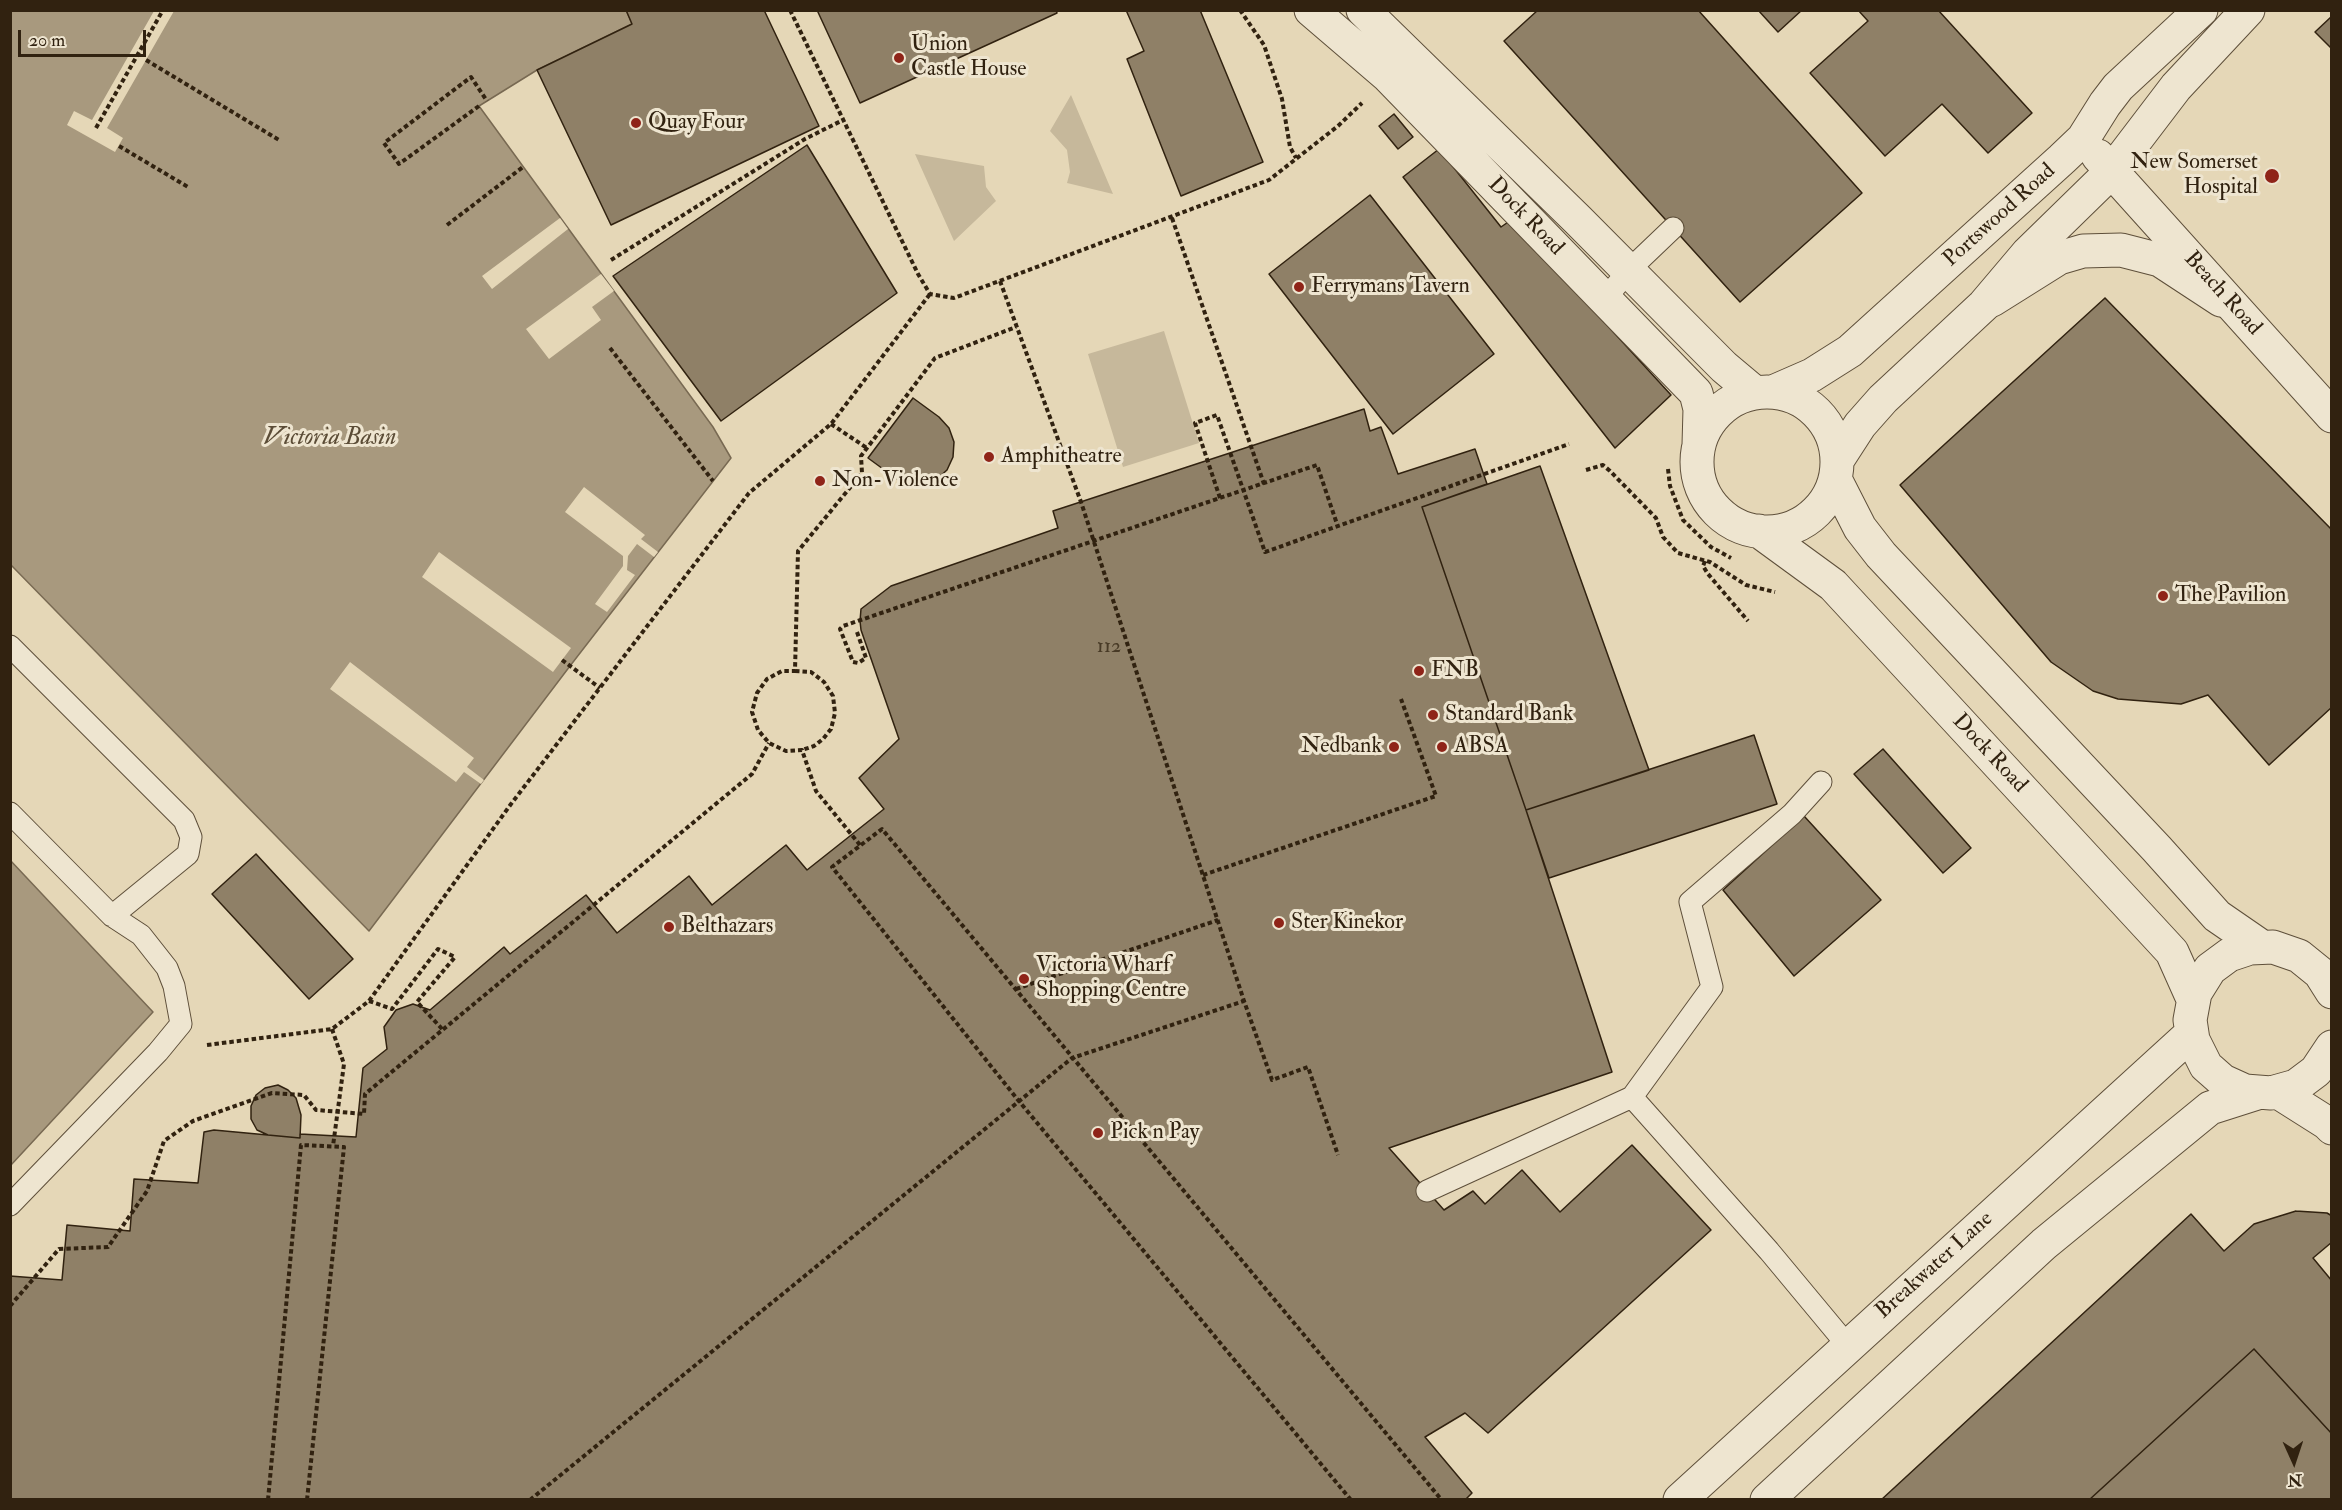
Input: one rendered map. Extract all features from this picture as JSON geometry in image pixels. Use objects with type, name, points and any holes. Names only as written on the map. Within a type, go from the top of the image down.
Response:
[{"type":"street","name":"Dock Road","points":[[1311,10],[1388,76],[1696,393],[1700,409],[1699,445]]},
{"type":"street","name":"Dock Road","points":[[1363,10],[1629,270],[1724,367],[1764,393]]},
{"type":"street","name":"Portswood Road","points":[[1764,393],[1812,375],[1850,351],[2083,139],[2104,104],[2118,87],[2201,10]]},
{"type":"street","name":"Portswood Road","points":[[1837,469],[1860,425],[1883,399],[1984,305],[2028,253],[2112,171],[2176,87],[2248,10]]},
{"type":"street","name":"Beach Road","points":[[2083,139],[2331,417]]},
{"type":"street","name":"Portswood Road","points":[[1984,305],[2059,258],[2083,251],[2121,250],[2160,260],[2237,310]]},
{"type":"street","points":[[1837,469],[1828,497],[1808,519],[1792,528],[1759,531],[1745,529],[1731,522],[1710,503],[1699,476],[1697,461],[1699,445],[1707,426],[1720,411],[1736,400],[1764,393],[1796,398],[1818,413],[1832,434],[1837,469],[1860,528],[1881,555],[2217,916],[2262,947]]},
{"type":"street","name":"Dock Road","points":[[1759,531],[1833,585],[2172,952],[2193,999]]},
{"type":"street","points":[[2331,992],[2320,961],[2284,950],[2262,947],[2240,951],[2219,962],[2203,978],[2193,999],[2190,1013],[2191,1034],[2199,1056],[2214,1075],[2234,1087],[2267,1092],[2327,1123],[2331,1128]]},
{"type":"street","name":"Breakwater Lane","points":[[1680,1500],[2191,1034]]},
{"type":"street","points":[[1767,1500],[2044,1244],[2210,1108],[2307,1080],[2324,1062],[2331,1047]]},
{"type":"lane","points":[[1616,310],[1610,293],[1629,270],[1673,228]]},
{"type":"lane","points":[[10,646],[184,820],[191,837],[188,854],[112,916]]},
{"type":"lane","points":[[1427,1191],[1632,1097],[1712,987],[1690,902],[1792,814],[1821,782]]},
{"type":"lane","points":[[10,813],[112,916],[141,935],[166,968],[174,986],[181,1024],[159,1052],[10,1205]]},
{"type":"lane","points":[[1632,1097],[1769,1251],[1848,1346]]},
{"type":"path","points":[[96,128],[163,10]]},
{"type":"path","points":[[790,10],[918,274],[930,294],[954,298],[1269,180],[1338,126],[1368,97]]},
{"type":"path","points":[[1240,10],[1264,45],[1282,99],[1290,147],[1296,158]]},
{"type":"path","points":[[146,60],[279,140]]},
{"type":"path","points":[[479,106],[399,164],[384,143],[471,77],[487,101]]},
{"type":"path","points":[[611,260],[805,139],[843,120]]},
{"type":"path","points":[[119,146],[188,187]]},
{"type":"path","points":[[447,225],[523,167]]},
{"type":"path","points":[[1172,218],[1264,484]]},
{"type":"path","points":[[1000,281],[1094,542],[1272,1080],[1308,1067],[1338,1155]]},
{"type":"path","points":[[159,1052],[332,1029],[369,1001],[511,804],[749,493],[831,424],[930,294]]},
{"type":"path","points":[[795,671],[798,551],[862,473],[861,456],[935,358],[1016,327]]},
{"type":"path","points":[[610,348],[712,481]]},
{"type":"path","points":[[1221,498],[1195,423],[1217,415],[1265,552],[1569,444]]},
{"type":"path","points":[[831,424],[867,448]]},
{"type":"path","points":[[1668,459],[1670,486],[1683,520],[1711,547],[1736,560]]},
{"type":"path","points":[[856,632],[866,658],[858,663],[853,662],[848,651],[840,629],[843,626],[1317,465],[1338,527]]},
{"type":"path","points":[[1586,470],[1603,465],[1656,518],[1663,537],[1678,554],[1705,561],[1746,585],[1785,595]]},
{"type":"path","points":[[1705,561],[1703,566],[1708,574],[1748,621]]},
{"type":"path","points":[[562,660],[600,688]]},
{"type":"path","points":[[782,671],[795,671],[811,672],[824,682],[833,696],[835,713],[831,729],[823,740],[802,750],[786,751],[770,743],[758,730],[752,712],[757,693],[767,679],[782,671]]},
{"type":"path","points":[[1203,875],[1436,796],[1401,699]]},
{"type":"path","points":[[10,1306],[59,1249],[108,1247],[147,1191],[164,1141],[194,1121],[272,1093],[304,1095],[316,1110],[363,1114],[365,1094],[752,774],[770,743]]},
{"type":"path","points":[[802,750],[816,791],[860,845]]},
{"type":"path","points":[[1352,1500],[1018,1100],[832,867],[882,829],[1440,1498],[1438,1500]]},
{"type":"path","points":[[1016,989],[1218,920]]},
{"type":"path","points":[[369,1001],[392,1009],[438,949],[455,957],[417,1002],[443,1030]]},
{"type":"path","points":[[530,1500],[1072,1058],[1244,1000]]},
{"type":"path","points":[[332,1029],[344,1064],[333,1146]]},
{"type":"path","points":[[268,1500],[301,1145],[344,1147],[307,1500]]},
{"type":"shaded area","points":[[1071,95],[1113,194],[1067,183],[1070,172],[1067,150],[1050,131]]},
{"type":"shaded area","points":[[915,154],[984,166],[986,187],[996,201],[954,241]]},
{"type":"shaded area","points":[[1164,331],[1199,443],[1123,467],[1088,354]]},
{"type":"water","name":"Victoria Basin","points":[[626,10],[632,24],[537,70],[479,106],[713,427],[731,458],[369,931],[11,565],[10,11]]},
{"type":"water","points":[[10,860],[153,1012],[11,1165],[10,1165]]},
{"type":"pier","points":[[154,11],[174,11],[107,128],[123,138],[115,152],[67,125],[74,111],[92,120]]},
{"type":"pier","points":[[560,218],[568,229],[492,289],[482,276]]},
{"type":"pier","points":[[601,274],[614,291],[592,307],[601,320],[549,359],[526,329]]},
{"type":"pier","points":[[584,487],[645,535],[641,539],[658,552],[654,557],[637,544],[628,556],[627,570],[635,575],[607,612],[595,604],[623,566],[623,556],[565,512]]},
{"type":"pier","points":[[439,552],[571,648],[553,672],[422,577]]},
{"type":"pier","points":[[350,662],[474,758],[467,767],[484,780],[481,784],[464,772],[456,782],[330,689]]},
{"type":"building","points":[[626,10],[764,10],[819,126],[611,225],[537,70],[632,24]]},
{"type":"building","name":"Union Castle House","points":[[817,10],[1056,10],[1057,13],[860,103]]},
{"type":"building","points":[[1126,10],[1200,10],[1263,162],[1181,196],[1127,59],[1144,51]]},
{"type":"building","points":[[1538,10],[1698,10],[1862,193],[1740,302],[1504,41]]},
{"type":"building","points":[[1758,10],[1802,10],[1778,32]]},
{"type":"building","points":[[1858,10],[1938,10],[2032,113],[1988,153],[1942,104],[1885,156],[1810,73],[1868,21]]},
{"type":"building","points":[[2332,16],[2332,49],[2315,32]]},
{"type":"building","points":[[1394,114],[1413,137],[1398,149],[1379,126]]},
{"type":"building","points":[[807,145],[897,293],[721,421],[613,276]]},
{"type":"building","points":[[1439,149],[1501,227],[1511,220],[1671,395],[1615,448],[1403,177]]},
{"type":"building","points":[[1370,195],[1494,354],[1393,434],[1269,274]]},
{"type":"building","name":"The Pavilion","points":[[2105,298],[2332,530],[2332,707],[2269,765],[2208,695],[2181,704],[2118,699],[2093,691],[2051,662],[1900,485]]},
{"type":"building","points":[[913,398],[939,417],[949,428],[954,442],[953,457],[947,470],[936,480],[922,485],[907,484],[868,458]]},
{"type":"building","name":"Victoria Wharf Shopping Centre","points":[[1364,409],[1370,431],[1381,427],[1398,474],[1475,449],[1487,484],[1422,507],[1526,810],[1612,1072],[1389,1148],[1444,1210],[1473,1191],[1485,1204],[1522,1170],[1560,1212],[1632,1145],[1711,1230],[1488,1433],[1465,1413],[1425,1437],[1472,1493],[1465,1500],[10,1500],[10,1276],[62,1280],[67,1225],[130,1231],[134,1179],[198,1183],[204,1132],[214,1130],[300,1138],[300,1134],[356,1137],[363,1068],[387,1049],[384,1027],[396,1010],[413,1004],[430,1010],[504,947],[510,954],[586,895],[617,933],[689,876],[712,905],[786,845],[807,870],[884,809],[859,778],[899,739],[861,630],[860,621],[861,609],[891,586],[1058,528],[1053,511]]},
{"type":"building","points":[[1540,466],[1649,770],[1526,810],[1422,507]]},
{"type":"building","points":[[1754,735],[1777,804],[1549,878],[1526,810]]},
{"type":"building","points":[[1883,749],[1971,848],[1943,873],[1854,774]]},
{"type":"building","points":[[1804,816],[1881,900],[1794,976],[1723,890]]},
{"type":"building","points":[[256,854],[353,959],[309,999],[212,894]]},
{"type":"building","points":[[278,1085],[288,1090],[296,1098],[301,1115],[300,1138],[268,1135],[257,1130],[251,1119],[251,1106],[256,1095],[265,1088]]},
{"type":"building","points":[[2296,1211],[2327,1213],[2332,1216],[2332,1242],[2313,1258],[2332,1281],[2332,1434],[2254,1349],[2089,1500],[1881,1500],[2191,1214],[2224,1251],[2254,1224]]},
{"type":"building","points":[[2254,1349],[2332,1434],[2332,1500],[2089,1500]]},
{"type":"place","name":"Union Castle House","points":[[899,58]]},
{"type":"place","name":"Quay Four","points":[[636,123]]},
{"type":"place","name":"New Somerset Hospital","points":[[2272,176]]},
{"type":"place","name":"Ferrymans Tavern","points":[[1299,287]]},
{"type":"place","name":"Amphitheatre","points":[[989,457]]},
{"type":"place","name":"Non-Violence","points":[[820,481]]},
{"type":"place","name":"The Pavilion","points":[[2163,596]]},
{"type":"place","name":"FNB","points":[[1419,671]]},
{"type":"place","name":"Standard Bank","points":[[1433,715]]},
{"type":"place","name":"Nedbank","points":[[1394,747]]},
{"type":"place","name":"ABSA","points":[[1442,747]]},
{"type":"place","name":"Ster Kinekor","points":[[1279,923]]},
{"type":"place","name":"Belthazars","points":[[669,927]]},
{"type":"place","name":"Victoria Wharf Shopping Centre","points":[[1024,979]]},
{"type":"place","name":"Pick n Pay","points":[[1098,1133]]}]
